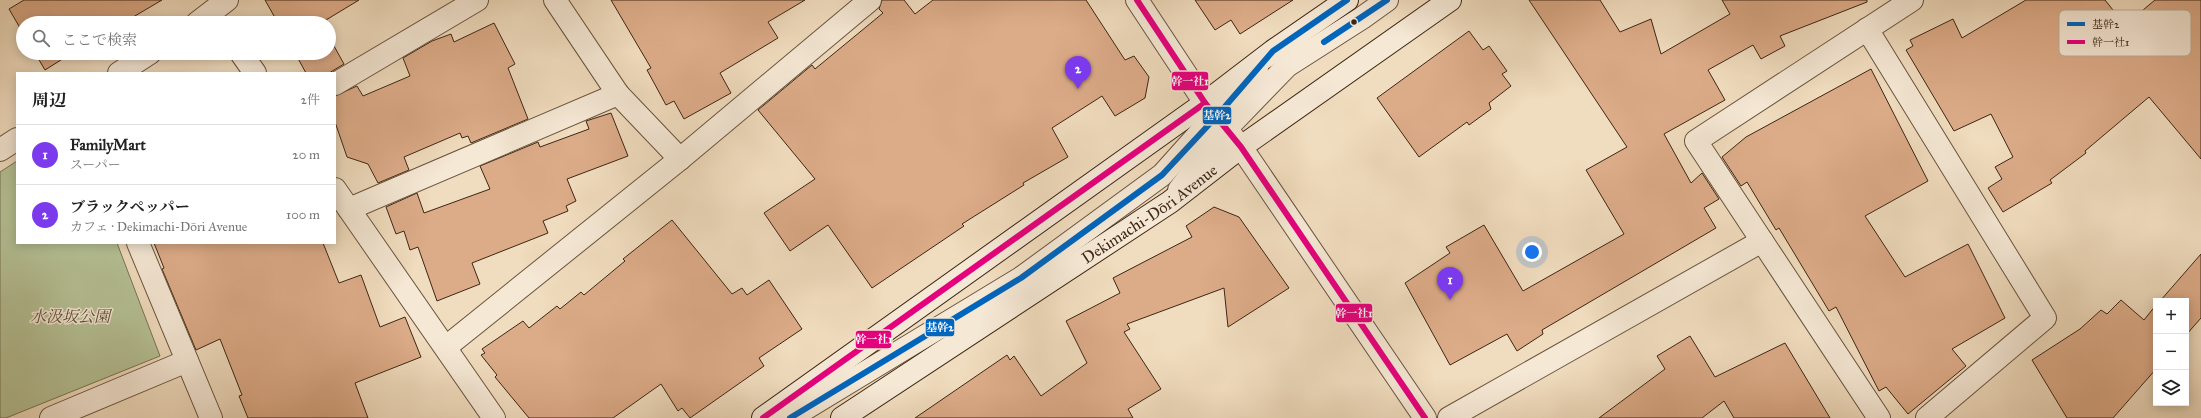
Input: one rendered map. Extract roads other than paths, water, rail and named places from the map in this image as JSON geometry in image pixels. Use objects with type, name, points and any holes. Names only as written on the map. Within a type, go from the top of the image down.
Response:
[{"type":"street","points":[[336,83],[477,0]]},
{"type":"street","points":[[555,0],[618,94],[680,159]]},
{"type":"street","points":[[446,347],[680,159],[870,0]]},
{"type":"street","points":[[1138,0],[1216,116],[1241,147],[1425,418]]},
{"type":"street","points":[[790,418],[1021,278],[1162,175],[1273,51],[1347,0]]},
{"type":"street","points":[[763,418],[1216,116],[1387,0]]},
{"type":"street","name":"Dekimachi-Dōri Avenue","points":[[842,418],[1170,202],[1241,147],[1450,0]]},
{"type":"street","points":[[1879,418],[1696,141],[1912,0]]},
{"type":"street","points":[[1867,29],[2045,318],[1927,418]]},
{"type":"street","points":[[121,72],[139,60]]},
{"type":"street","points":[[246,60],[254,72]]},
{"type":"street","points":[[349,208],[618,94]]},
{"type":"street","points":[[1170,202],[1216,116]]},
{"type":"street","points":[[0,150],[16,140]]},
{"type":"street","points":[[336,190],[494,418]]},
{"type":"street","points":[[1450,418],[1762,241]]},
{"type":"street","points":[[138,244],[211,418]]},
{"type":"street","points":[[51,418],[187,361]]},
{"type":"place","name":"ブラックペッパー","points":[[1078,89]]},
{"type":"place","name":"FamilyMart","points":[[1450,300]]},
{"type":"park label","name":"水汲坂公園","points":[[70,316]]}]
